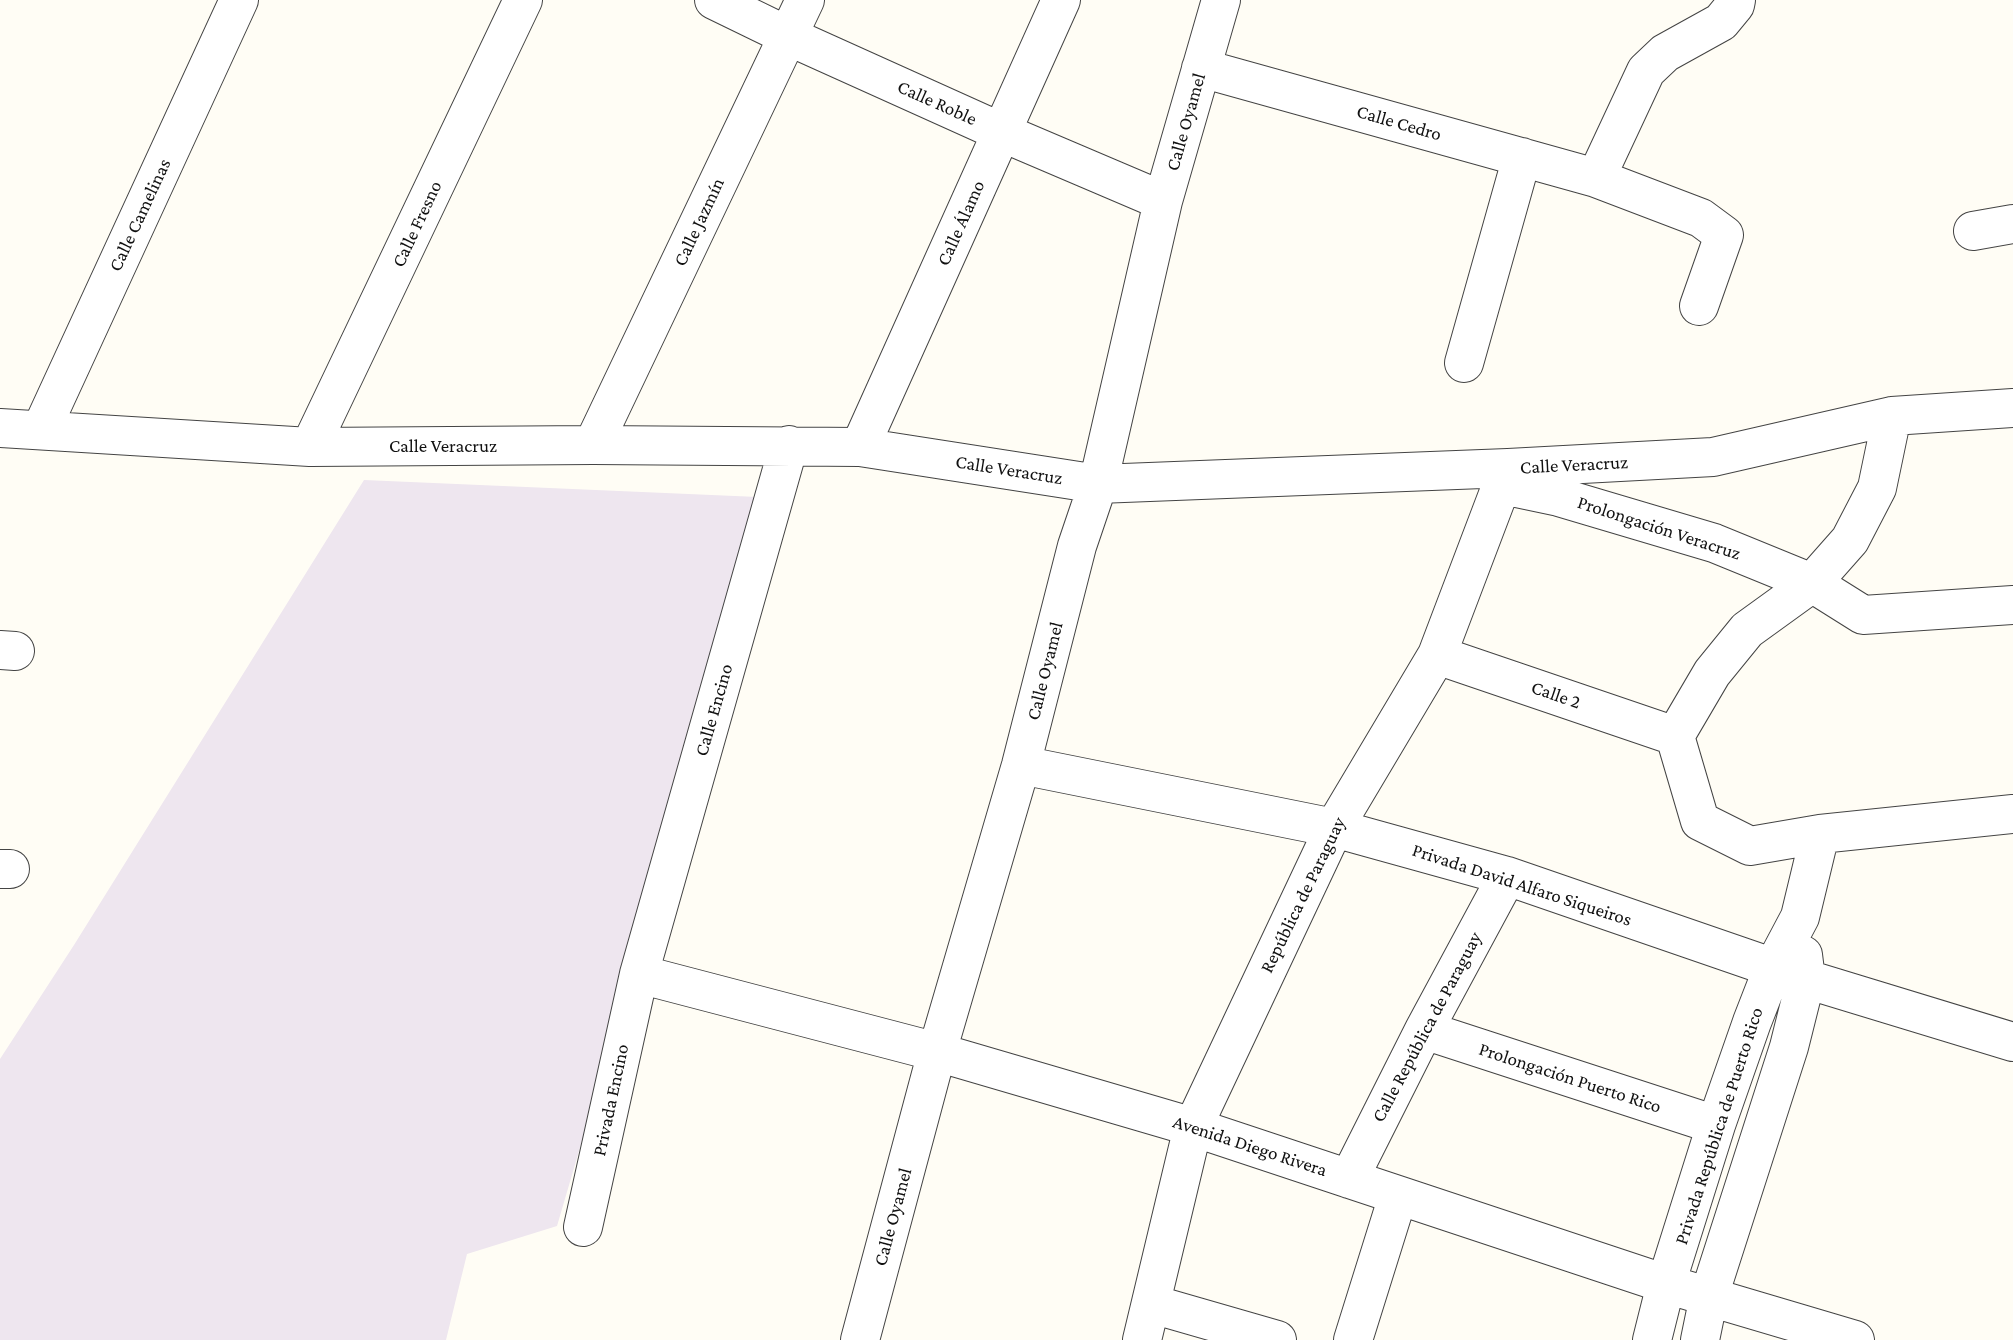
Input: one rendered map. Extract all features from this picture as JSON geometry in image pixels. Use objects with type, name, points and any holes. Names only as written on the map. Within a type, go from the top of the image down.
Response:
[{"type":"street","name":"Calle Camelinas","points":[[41,430],[239,0]]},
{"type":"street","name":"Calle Fresno","points":[[310,447],[523,0]]},
{"type":"street","name":"Calle Roble","points":[[714,0],[1002,132],[1163,201]]},
{"type":"street","name":"Calle Jazmín","points":[[593,445],[805,0]]},
{"type":"street","name":"Calle Álamo","points":[[860,447],[1061,0]]},
{"type":"street","name":"Calle Oyamel","points":[[860,1340],[937,1052],[1021,765],[1077,546],[1098,484],[1163,201],[1221,0]]},
{"type":"street","points":[[1596,178],[1646,71],[1665,54],[1721,22],[1736,0]]},
{"type":"street","name":"Calle Cedro","points":[[1201,68],[1596,178],[1701,218],[1724,235],[1699,306]]},
{"type":"street","points":[[1464,363],[1522,158]]},
{"type":"street","points":[[1972,232],[2013,224]]},
{"type":"street","name":"Calle Veracruz","points":[[0,428],[310,447],[860,447],[1098,484],[1505,477],[1713,457],[1892,415],[2013,408]]},
{"type":"street","points":[[1892,415],[1877,488],[1850,540],[1812,583],[1747,630],[1712,673],[1675,736],[1700,821],[1750,846],[1820,834],[2013,814]]},
{"type":"street","name":"Calle Encino","points":[[639,974],[789,445]]},
{"type":"street","name":"Prolongación Veracruz","points":[[1505,477],[1714,544],[1812,583],[1863,615],[2013,605]]},
{"type":"street","name":"República de Paraguay","points":[[1142,1340],[1193,1127],[1334,828],[1437,655],[1505,477]]},
{"type":"street","name":"Calle 2","points":[[1437,655],[1675,736]]},
{"type":"street","name":"Privada David Alfaro Siqueiros","points":[[1021,765],[1334,828],[1507,876],[1790,973],[2013,1042]]},
{"type":"street","name":"Privada República de Puerto Rico","points":[[1700,1340],[1709,1296],[1789,1047],[1790,973],[1820,834]]},
{"type":"street","name":"Calle República de Paraguay","points":[[1349,1178],[1424,1030],[1507,876]]},
{"type":"street","name":"Privada República de Puerto Rico","points":[[1652,1340],[1666,1284],[1716,1125],[1752,1022],[1790,973]]},
{"type":"street","name":"Avenida Diego Rivera","points":[[639,974],[937,1052],[1193,1127],[1666,1284],[1856,1340]]},
{"type":"street","name":"Privada Encino","points":[[583,1227],[639,974]]},
{"type":"street","name":"Prolongación Puerto Rico","points":[[1424,1030],[1716,1125]]},
{"type":"street","points":[[1353,1340],[1398,1196]]},
{"type":"street","points":[[1152,1304],[1277,1340]]},
{"type":"shaded area","points":[[364,480],[758,497],[596,1093],[557,1226],[467,1254],[446,1340],[0,1340],[0,1059]]}]
